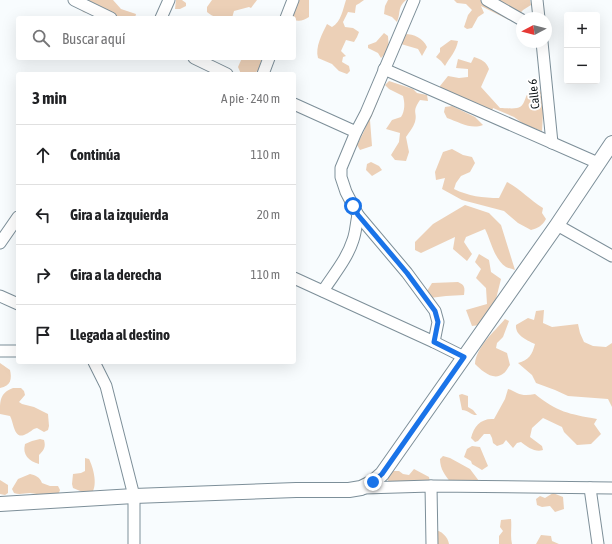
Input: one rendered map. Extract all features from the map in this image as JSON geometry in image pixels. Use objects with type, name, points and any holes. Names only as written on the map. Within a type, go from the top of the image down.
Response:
[{"type":"street","points":[[74,0],[107,16]]},
{"type":"street","points":[[162,16],[169,0]]},
{"type":"street","points":[[287,16],[294,0]]},
{"type":"street","points":[[414,0],[341,168],[341,177],[346,192],[358,215],[407,273],[435,311],[438,322],[434,342]]},
{"type":"street","points":[[487,0],[516,17]]},
{"type":"street","points":[[537,0],[538,12]]},
{"type":"street","name":"Calle 6","points":[[543,48],[552,143]]},
{"type":"street","points":[[198,60],[223,72]]},
{"type":"street","points":[[263,72],[268,60]]},
{"type":"street","points":[[384,69],[598,163]]},
{"type":"street","points":[[296,105],[356,132]]},
{"type":"street","points":[[361,488],[373,482],[382,474],[557,225],[612,143]]},
{"type":"street","points":[[323,291],[341,267],[348,253],[354,239],[358,215]]},
{"type":"street","points":[[0,243],[16,220]]},
{"type":"street","points":[[557,225],[612,256]]},
{"type":"street","points":[[296,279],[464,357]]},
{"type":"street","points":[[0,296],[16,303]]},
{"type":"street","points":[[0,351],[16,351]]},
{"type":"street","points":[[95,364],[106,386],[134,496],[134,544]]},
{"type":"street","points":[[431,486],[432,544]]},
{"type":"street","points":[[0,504],[134,496],[296,490],[349,490],[361,488],[431,486],[612,488]]},
{"type":"street","points":[[590,488],[598,544]]},
{"type":"shaded area","points":[[76,0],[113,0],[121,9],[136,14],[136,16],[99,16],[83,12]]},
{"type":"shaded area","points":[[176,0],[182,0],[186,3],[186,6],[180,9],[175,9]]},
{"type":"shaded area","points":[[212,0],[257,0],[251,8],[249,7],[234,11],[233,16],[214,16],[207,12],[207,7]]},
{"type":"shaded area","points":[[296,0],[309,0],[309,17],[304,20],[296,21],[296,16],[289,16]]},
{"type":"shaded area","points":[[346,0],[364,0],[356,5],[355,13],[348,12],[343,22],[345,27],[353,28],[359,32],[354,42],[346,40],[341,51],[346,56],[343,57],[342,62],[349,66],[350,71],[347,74],[339,71],[332,64],[318,58],[317,54],[317,49],[327,24],[332,27],[338,22]]},
{"type":"shaded area","points":[[388,0],[406,0],[400,8],[397,22],[392,17],[384,14],[385,6]]},
{"type":"shaded area","points":[[454,0],[530,0],[531,5],[521,12],[516,12],[516,18],[513,22],[481,6],[484,13],[478,17],[472,28],[467,29],[464,27],[468,15],[472,10],[466,4],[457,3]]},
{"type":"shaded area","points":[[384,33],[388,36],[389,50],[381,58],[378,53],[368,48],[368,45],[376,42]]},
{"type":"shaded area","points":[[405,34],[418,37],[423,41],[427,47],[422,56],[418,49],[401,44]]},
{"type":"shaded area","points":[[451,40],[458,41],[445,66],[436,57],[440,52],[440,48]]},
{"type":"shaded area","points":[[474,57],[487,64],[489,69],[481,87],[500,108],[520,107],[523,105],[529,92],[536,87],[544,95],[542,131],[525,125],[514,117],[493,108],[489,120],[481,115],[474,102],[459,103],[441,94],[440,86],[448,76],[459,78],[468,77],[468,69],[456,68],[458,59],[471,63]]},
{"type":"shaded area","points":[[241,60],[261,60],[258,71],[256,72],[240,72],[238,67]]},
{"type":"shaded area","points":[[389,81],[413,89],[417,93],[427,95],[428,101],[420,100],[417,104],[415,110],[415,122],[406,137],[409,152],[406,161],[395,160],[391,155],[399,142],[400,133],[386,129],[392,120],[401,117],[404,110],[404,104],[403,96],[389,89],[385,85]]},
{"type":"shaded area","points":[[381,91],[370,120],[372,146],[360,150],[357,145],[365,129],[371,92]]},
{"type":"shaded area","points":[[452,106],[475,117],[483,125],[474,127],[447,118],[444,112],[445,107]]},
{"type":"shaded area","points":[[452,149],[463,155],[472,157],[475,163],[470,172],[461,176],[454,189],[476,196],[499,198],[507,182],[543,208],[542,213],[546,219],[543,223],[531,230],[518,223],[504,211],[462,200],[442,189],[445,178],[436,180],[435,172],[443,152]]},
{"type":"shaded area","points":[[371,162],[379,166],[382,170],[372,176],[366,170],[367,164]]},
{"type":"shaded area","points":[[465,205],[489,213],[501,225],[515,270],[506,267],[498,259],[485,229],[466,237],[464,242],[472,254],[467,261],[453,249],[455,237],[421,253],[415,250],[415,242],[433,224]]},
{"type":"shaded area","points":[[479,254],[489,260],[491,272],[501,279],[493,311],[480,321],[480,325],[472,326],[466,310],[487,304],[486,288],[476,278],[481,269],[475,262]]},
{"type":"shaded area","points":[[458,282],[464,287],[464,295],[430,298],[427,291],[432,283]]},
{"type":"shaded area","points":[[544,310],[543,323],[552,327],[578,324],[584,342],[593,346],[606,347],[612,343],[612,407],[608,399],[568,396],[536,383],[532,375],[518,363],[530,356],[535,344],[525,339],[517,332],[516,325],[528,318],[534,320],[536,311]]},
{"type":"shaded area","points":[[505,319],[509,321],[503,337],[497,343],[496,348],[507,353],[510,365],[505,372],[500,375],[492,376],[475,364],[476,358],[486,340]]},
{"type":"shaded area","points":[[0,363],[10,370],[11,376],[9,384],[0,388]]},
{"type":"shaded area","points":[[13,388],[21,388],[24,391],[25,395],[19,402],[48,414],[48,430],[44,432],[37,428],[22,436],[19,435],[15,430],[10,416],[0,414],[0,405],[3,395],[5,392]]},
{"type":"shaded area","points":[[508,389],[522,395],[535,394],[557,409],[579,416],[597,419],[594,424],[601,434],[591,444],[577,445],[564,432],[562,427],[543,418],[532,428],[530,437],[542,446],[543,450],[540,451],[529,448],[521,442],[517,443],[513,448],[506,440],[503,444],[497,446],[493,443],[490,434],[484,434],[478,441],[475,442],[471,438],[476,426],[482,421],[494,419],[505,399]]},
{"type":"shaded area","points":[[462,394],[468,396],[468,407],[477,415],[473,415],[462,410],[459,395]]},
{"type":"shaded area","points":[[40,439],[44,440],[45,447],[39,455],[39,464],[27,457],[24,448],[25,444]]},
{"type":"shaded area","points":[[472,446],[480,447],[488,466],[482,470],[464,457],[467,449]]},
{"type":"shaded area","points":[[443,456],[450,458],[470,469],[479,481],[451,483],[441,466],[440,459]]},
{"type":"shaded area","points":[[85,458],[89,459],[95,480],[92,493],[85,493],[73,488],[72,484],[73,474],[85,471]]},
{"type":"shaded area","points":[[414,469],[429,477],[430,482],[410,491],[400,493],[390,490],[387,475],[390,471],[399,471],[403,474],[409,475]]},
{"type":"shaded area","points":[[30,474],[40,479],[42,483],[50,486],[58,486],[60,490],[59,493],[55,496],[45,496],[30,493],[14,493],[12,489],[18,479]]},
{"type":"shaded area","points":[[0,480],[8,485],[8,493],[5,495],[0,494]]},
{"type":"shaded area","points":[[553,493],[563,497],[564,509],[555,512],[550,506],[542,507],[537,505],[536,499],[540,496],[545,498]]},
{"type":"shaded area","points":[[511,519],[512,544],[499,544],[499,536],[503,531],[500,527],[501,520]]},
{"type":"shaded area","points":[[434,530],[444,534],[449,544],[434,544]]},
{"type":"shaded area","points":[[541,535],[551,536],[552,541],[559,544],[536,544]]},
{"type":"route","points":[[353,206],[358,215],[407,273],[435,311],[438,322],[434,342],[464,357],[382,474],[373,482]]}]
